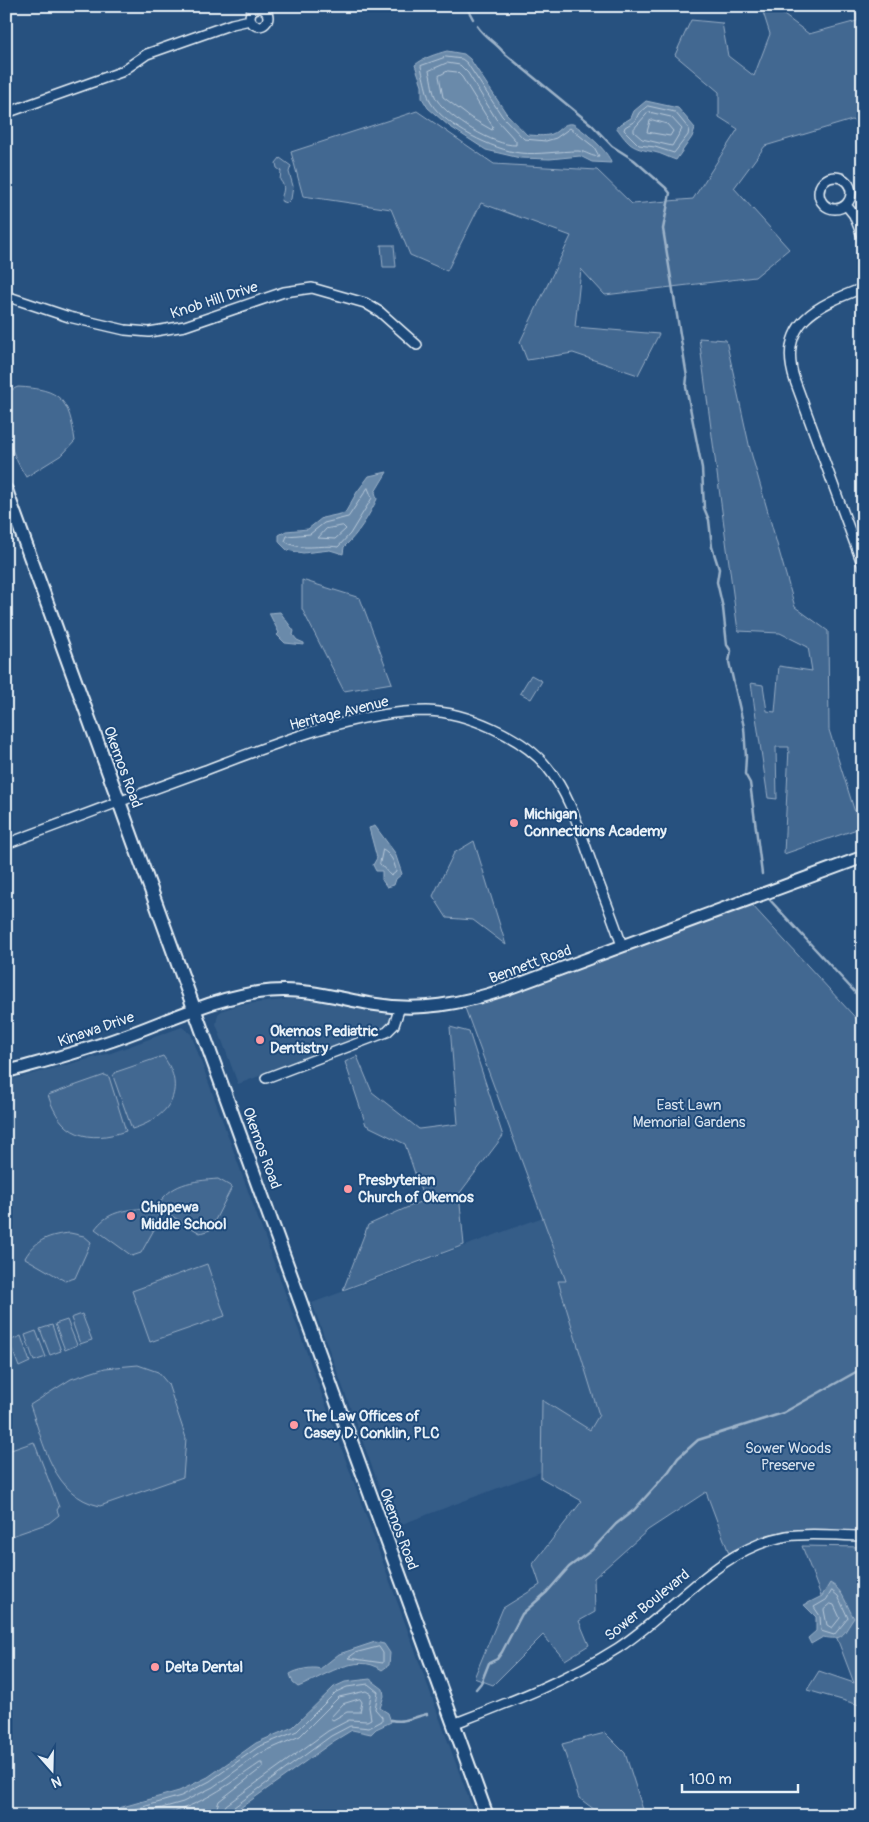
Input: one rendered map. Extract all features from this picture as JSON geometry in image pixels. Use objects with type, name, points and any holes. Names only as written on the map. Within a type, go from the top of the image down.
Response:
[{"type":"main road","name":"Okemos Road","points":[[6,490],[487,1816]]},
{"type":"street","points":[[6,113],[122,72],[147,54],[232,24],[250,20]]},
{"type":"street","points":[[846,205],[855,217],[863,238]]},
{"type":"street","name":"Knob Hill Drive","points":[[6,296],[69,317],[125,330],[149,332],[185,326],[284,292],[312,288],[364,303],[380,312],[417,345]]},
{"type":"street","points":[[862,563],[796,381],[791,360],[794,338],[807,316],[827,302],[863,288]]},
{"type":"street","name":"Heritage Avenue","points":[[6,844],[261,749],[336,725],[401,712],[430,711],[480,722],[502,732],[522,745],[547,767],[562,789],[574,815],[622,946]]},
{"type":"street","name":"Bennett Road","points":[[195,1010],[243,996],[286,990],[313,992],[372,1004],[400,1007],[438,1006],[476,999],[863,857]]},
{"type":"street","points":[[266,1078],[386,1032],[394,1025],[400,1007]]},
{"type":"street","name":"Kinawa Drive","points":[[6,1072],[74,1053],[195,1010]]},
{"type":"street","name":"Sower Boulevard","points":[[453,1724],[520,1699],[594,1662],[650,1624],[711,1571],[729,1558],[748,1549],[769,1540],[789,1535],[863,1536]]},
{"type":"shaded area","points":[[291,999],[331,1002],[386,1013],[390,1018],[390,1023],[371,1034],[238,1084],[216,1024],[218,1014],[223,1010],[239,1005]]},
{"type":"shaded area","points":[[182,1027],[191,1034],[475,1816],[6,1816],[6,1081],[111,1053]]},
{"type":"shaded area","points":[[543,1217],[626,1440],[394,1527],[312,1303]]},
{"type":"green space","points":[[772,6],[809,34],[857,21],[855,6],[863,6],[863,127],[852,120],[765,146],[734,188],[789,249],[755,277],[605,295],[581,269],[575,327],[659,334],[638,375],[573,353],[527,360],[520,342],[571,236],[481,203],[447,271],[410,255],[391,209],[303,196],[291,152],[417,111],[494,164],[597,170],[632,204],[693,199],[738,129],[719,117],[719,92],[675,55],[691,20],[722,23],[728,56],[754,76],[770,34],[762,9]]},
{"type":"green space","points":[[280,158],[291,166],[289,172],[293,186],[291,199],[287,203],[281,201],[284,188],[280,180],[281,171],[277,168],[276,163]]},
{"type":"green space","points":[[381,245],[394,245],[396,267],[383,267]]},
{"type":"green space","points":[[699,338],[726,340],[750,449],[795,607],[828,631],[829,730],[860,828],[784,854],[789,747],[776,747],[777,799],[768,798],[751,683],[763,685],[767,711],[775,712],[779,666],[812,671],[808,647],[780,633],[738,631]]},
{"type":"green space","points":[[18,387],[44,390],[60,399],[70,415],[75,441],[63,454],[26,477],[19,466],[11,446],[6,416],[6,392]]},
{"type":"green space","points":[[302,580],[360,598],[392,683],[344,691],[302,609]]},
{"type":"green space","points":[[531,675],[542,681],[531,699],[520,693]]},
{"type":"green space","points":[[474,841],[506,945],[473,920],[447,918],[433,896],[454,853]]},
{"type":"green space","name":"East Lawn Memorial Gardens","points":[[752,905],[863,1026],[863,1531],[787,1530],[763,1536],[729,1553],[706,1492],[648,1530],[594,1578],[595,1612],[579,1621],[589,1645],[565,1660],[543,1635],[493,1685],[474,1678],[503,1608],[540,1585],[533,1564],[582,1501],[541,1478],[542,1400],[590,1430],[599,1415],[558,1281],[566,1281],[465,1008]]},
{"type":"green space","points":[[450,1027],[469,1032],[503,1136],[459,1194],[464,1245],[343,1290],[368,1225],[424,1200],[405,1144],[366,1125],[345,1062],[357,1056],[372,1092],[419,1129],[458,1124]]},
{"type":"green space","points":[[163,1056],[174,1080],[174,1091],[171,1101],[156,1118],[132,1129],[113,1076],[116,1072]]},
{"type":"green space","points":[[105,1075],[109,1077],[126,1131],[99,1137],[77,1133],[68,1128],[53,1109],[48,1095]]},
{"type":"green space","points":[[218,1179],[232,1187],[210,1230],[200,1233],[157,1207],[162,1199],[175,1188],[191,1182]]},
{"type":"green space","points":[[137,1209],[151,1210],[161,1217],[141,1253],[132,1256],[95,1229],[113,1214]]},
{"type":"green space","points":[[70,1233],[84,1236],[91,1242],[75,1278],[65,1281],[25,1258],[34,1246],[44,1239]]},
{"type":"green space","points":[[207,1264],[225,1316],[150,1342],[132,1291]]},
{"type":"green space","points":[[82,1314],[92,1340],[80,1344],[71,1318]]},
{"type":"green space","points":[[67,1320],[77,1345],[65,1350],[55,1324]]},
{"type":"green space","points":[[52,1325],[61,1351],[50,1355],[40,1329]]},
{"type":"green space","points":[[36,1331],[46,1357],[34,1361],[25,1335]]},
{"type":"green space","points":[[21,1336],[30,1362],[19,1367],[9,1341]]},
{"type":"green space","points":[[138,1365],[158,1372],[168,1384],[186,1438],[183,1477],[100,1506],[84,1500],[71,1491],[61,1480],[46,1451],[30,1405],[71,1379],[105,1368]]},
{"type":"green space","points":[[34,1442],[59,1507],[57,1510],[59,1515],[49,1523],[6,1538],[6,1454],[11,1450]]},
{"type":"green space","points":[[802,1546],[863,1547],[863,1706],[807,1690],[819,1671],[854,1683]]},
{"type":"green space","points":[[605,1733],[625,1753],[645,1816],[598,1816],[599,1813],[579,1798],[562,1744]]},
{"type":"water","points":[[447,51],[464,54],[470,59],[506,113],[527,135],[549,135],[567,124],[573,124],[601,147],[611,163],[592,162],[580,156],[550,159],[520,158],[486,150],[449,126],[428,108],[422,98],[422,85],[415,65],[426,58]]},
{"type":"water","points":[[646,101],[678,108],[695,128],[692,137],[676,160],[632,145],[616,127],[631,118],[634,111]]},
{"type":"water","points":[[387,472],[375,492],[377,499],[358,531],[344,547],[343,554],[330,550],[303,553],[287,550],[279,542],[279,535],[286,531],[308,529],[322,518],[345,513],[369,476]]},
{"type":"water","points":[[280,612],[294,631],[293,635],[304,645],[285,643],[277,635],[279,633],[269,613]]},
{"type":"water","points":[[375,826],[395,853],[402,874],[396,879],[394,885],[387,887],[382,880],[382,871],[376,871],[373,865],[377,858],[369,828]]},
{"type":"water","points":[[830,1583],[842,1594],[854,1618],[839,1637],[823,1637],[811,1644],[808,1638],[816,1631],[816,1617],[804,1605],[822,1596]]},
{"type":"water","points":[[375,1642],[384,1644],[390,1653],[389,1665],[382,1670],[372,1665],[361,1663],[339,1668],[298,1687],[293,1683],[290,1674],[309,1668],[320,1669],[339,1654]]},
{"type":"water","points":[[370,1679],[383,1689],[384,1696],[380,1708],[388,1713],[391,1722],[376,1729],[371,1734],[352,1730],[229,1816],[111,1816],[119,1808],[179,1791],[208,1777],[256,1743],[293,1727],[334,1687],[345,1682]]},
{"type":"waterway","points":[[466,6],[473,19]]},
{"type":"waterway","points":[[477,26],[504,53],[592,125],[612,146],[634,160],[670,193],[663,229],[687,377],[686,387],[702,468],[704,508],[709,520],[712,547],[719,569],[717,582],[723,608],[727,645],[731,651],[729,662],[744,727],[745,774],[750,783],[762,874]]},
{"type":"waterway","points":[[769,899],[863,1001]]},
{"type":"waterway","points":[[476,1689],[481,1683],[489,1663],[497,1659],[502,1652],[522,1614],[547,1592],[569,1567],[592,1550],[616,1524],[634,1510],[669,1471],[678,1458],[698,1440],[783,1413],[863,1368]]},
{"type":"waterway","points":[[391,1720],[405,1720],[427,1714]]},
{"type":"place","name":"Michigan Connections Academy","points":[[514,823]]},
{"type":"place","name":"Okemos Pediatric Dentistry","points":[[260,1040]]},
{"type":"place","name":"Presbyterian Church of Okemos","points":[[348,1189]]},
{"type":"place","name":"Chippewa Middle School","points":[[131,1216]]},
{"type":"place","name":"The Law Offices of Casey D. Conklin, PLC","points":[[294,1425]]},
{"type":"place","name":"Delta Dental","points":[[155,1667]]},
{"type":"park label","name":"Sower Woods Preserve","points":[[788,1456]]}]
